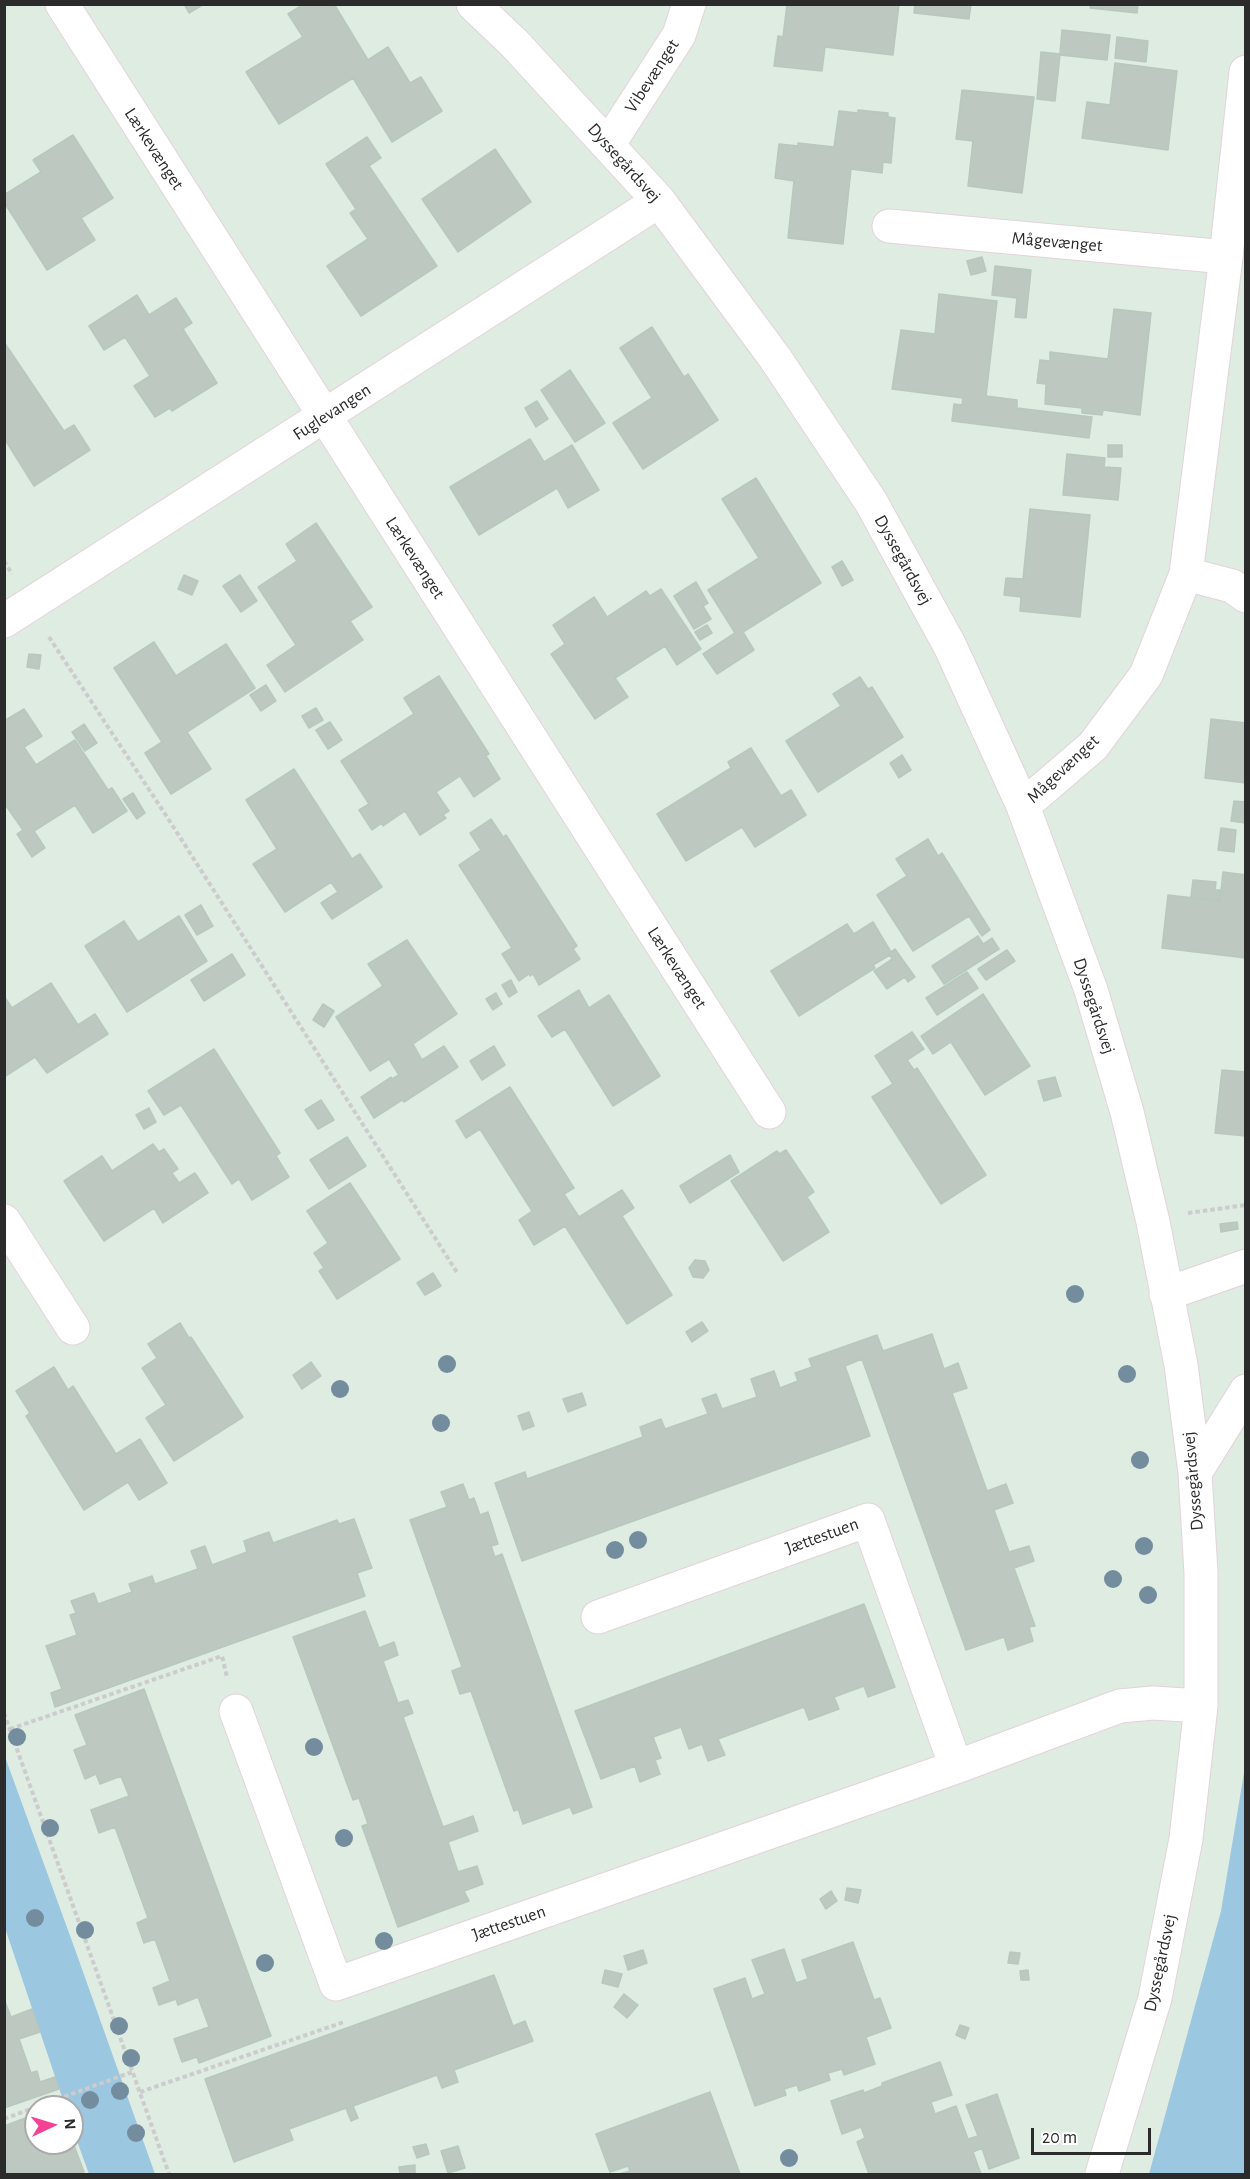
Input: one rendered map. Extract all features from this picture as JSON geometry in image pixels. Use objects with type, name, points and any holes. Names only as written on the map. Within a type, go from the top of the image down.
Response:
[{"type":"street","name":"Lærkevænget","points":[[62,4],[769,1112]]},
{"type":"street","name":"Dyssegårdsvej","points":[[473,4],[515,44],[659,201],[775,358],[871,502],[950,646],[1023,806],[1091,990],[1128,1112],[1181,1365],[1195,1473],[1201,1573],[1201,1706],[1186,1839],[1155,1998],[1102,2175]]},
{"type":"street","name":"Vibevænget","points":[[608,145],[679,35],[689,4]]},
{"type":"street","name":"Mågevænget","points":[[1023,806],[1093,747],[1146,675],[1186,574],[1226,257],[1245,72]]},
{"type":"street","name":"Fuglevangen","points":[[17,613],[659,201]]},
{"type":"street","name":"Mågevænget","points":[[889,226],[1226,257]]},
{"type":"street","points":[[1186,574],[1232,586],[1245,596]]},
{"type":"street","points":[[4,1221],[73,1328]]},
{"type":"street","points":[[1166,1294],[1245,1266]]},
{"type":"street","points":[[1195,1473],[1245,1391]]},
{"type":"street","name":"Jættestuen","points":[[598,1617],[868,1520],[956,1767]]},
{"type":"street","name":"Jættestuen","points":[[336,1984],[956,1767],[1120,1707],[1153,1703],[1201,1706]]},
{"type":"street","points":[[236,1711],[336,1984]]},
{"type":"path","points":[[4,561],[17,613],[170,820],[458,1274]]},
{"type":"path","points":[[1182,1215],[1245,1205]]},
{"type":"path","points":[[10,1729],[222,1656],[236,1711]]},
{"type":"path","points":[[4,1713],[169,2175]]},
{"type":"path","points":[[140,2092],[350,2020],[336,1984]]},
{"type":"path","points":[[69,2095],[132,2072]]},
{"type":"path","points":[[4,2119],[24,2112]]},
{"type":"shaded area","points":[[4,1754],[155,2174],[89,2174],[82,2155],[84,2155],[84,2095],[61,2095],[5,1928]]},
{"type":"shaded area","points":[[1245,1767],[1245,2174],[1149,2174],[1221,1911]]},
{"type":"building","points":[[184,4],[204,4],[189,13]]},
{"type":"building","points":[[304,4],[334,4],[368,60],[388,47],[410,83],[421,77],[442,111],[392,142],[353,78],[279,124],[246,72],[303,37],[288,14]]},
{"type":"building","points":[[787,4],[899,4],[893,55],[825,47],[822,71],[774,66],[778,36],[783,37]]},
{"type":"building","points":[[915,4],[971,4],[969,19],[914,13]]},
{"type":"building","points":[[1091,4],[1138,4],[1137,13],[1090,8]]},
{"type":"building","points":[[1062,30],[1110,35],[1107,60],[1060,55],[1055,101],[1037,99],[1041,52],[1060,54]]},
{"type":"building","points":[[1117,37],[1148,41],[1146,62],[1115,58]]},
{"type":"building","points":[[1115,63],[1177,71],[1168,150],[1082,138],[1087,102],[1110,105]]},
{"type":"building","points":[[962,90],[1034,97],[1022,193],[968,186],[973,141],[956,139]]},
{"type":"building","points":[[858,110],[888,113],[888,117],[895,118],[891,163],[883,162],[882,173],[851,169],[843,244],[788,238],[794,181],[775,178],[779,144],[798,146],[798,143],[834,147],[839,111],[858,113]]},
{"type":"building","points":[[73,135],[113,198],[81,218],[95,240],[47,270],[4,202],[4,195],[41,172],[33,160]]},
{"type":"building","points":[[367,137],[381,158],[369,166],[437,266],[361,316],[327,266],[368,239],[350,213],[356,209],[326,164]]},
{"type":"building","points":[[495,149],[531,202],[458,252],[422,199]]},
{"type":"building","points":[[982,257],[986,271],[971,275],[967,261]]},
{"type":"building","points":[[995,266],[1031,270],[1026,318],[1015,317],[1017,298],[992,295]]},
{"type":"building","points":[[939,294],[997,301],[986,396],[1017,400],[1017,408],[1092,417],[1089,438],[952,421],[954,404],[962,405],[963,398],[892,389],[901,330],[935,334]]},
{"type":"building","points":[[137,295],[149,315],[176,298],[192,323],[183,329],[217,383],[172,411],[170,408],[155,417],[134,386],[150,376],[125,337],[104,350],[89,326]]},
{"type":"building","points":[[1114,309],[1151,313],[1140,415],[1103,410],[1102,415],[1082,413],[1082,408],[1045,404],[1046,384],[1037,383],[1040,360],[1050,361],[1050,352],[1108,359]]},
{"type":"building","points":[[652,327],[684,377],[688,374],[718,420],[643,469],[613,423],[652,398],[620,348]]},
{"type":"building","points":[[4,342],[64,431],[74,425],[90,450],[34,486],[4,438]]},
{"type":"building","points":[[570,370],[605,423],[575,442],[541,390]]},
{"type":"building","points":[[537,401],[548,419],[536,427],[525,408]]},
{"type":"building","points":[[530,439],[544,462],[572,445],[599,490],[568,508],[557,488],[479,535],[450,487]]},
{"type":"building","points":[[1108,445],[1122,445],[1122,457],[1108,457]]},
{"type":"building","points":[[1067,454],[1105,458],[1104,467],[1121,468],[1118,500],[1063,495]]},
{"type":"building","points":[[756,478],[821,583],[743,632],[754,650],[717,674],[703,654],[735,633],[708,590],[759,558],[722,499]]},
{"type":"building","points":[[1030,509],[1090,515],[1080,617],[1020,611],[1021,597],[1004,595],[1006,578],[1023,579]]},
{"type":"building","points":[[316,523],[372,607],[350,621],[363,640],[285,692],[267,665],[296,645],[258,587],[297,561],[286,544]]},
{"type":"building","points":[[842,561],[853,580],[842,586],[832,567]]},
{"type":"building","points":[[184,575],[198,581],[192,595],[178,589]]},
{"type":"building","points":[[240,575],[257,601],[241,612],[223,586]]},
{"type":"building","points":[[696,582],[708,603],[703,606],[711,619],[694,629],[674,596]]},
{"type":"building","points":[[661,589],[701,649],[677,665],[665,646],[615,678],[628,697],[595,719],[551,654],[565,644],[553,625],[594,597],[607,617],[646,591],[650,596]]},
{"type":"building","points":[[707,625],[712,633],[700,640],[695,632]]},
{"type":"building","points":[[154,642],[176,676],[226,644],[255,688],[187,732],[211,769],[171,794],[145,753],[162,742],[114,668]]},
{"type":"building","points":[[29,654],[41,655],[39,669],[27,667]]},
{"type":"building","points":[[439,676],[489,754],[486,756],[500,779],[474,797],[460,776],[436,792],[449,811],[443,815],[446,818],[420,835],[405,811],[383,826],[382,823],[372,830],[359,810],[369,804],[341,761],[414,714],[404,698]]},
{"type":"building","points":[[860,677],[868,689],[872,687],[903,737],[818,792],[786,741],[841,706],[833,694]]},
{"type":"building","points":[[266,685],[276,701],[261,711],[250,695]]},
{"type":"building","points":[[316,708],[323,720],[309,728],[302,716]]},
{"type":"building","points":[[24,709],[42,736],[24,747],[36,765],[75,740],[108,790],[112,788],[127,811],[93,833],[75,805],[34,831],[45,848],[32,857],[17,834],[23,830],[4,803],[4,721]]},
{"type":"building","points":[[1211,719],[1246,723],[1246,783],[1205,778]]},
{"type":"building","points":[[330,722],[342,740],[328,749],[316,730]]},
{"type":"building","points":[[84,724],[97,743],[85,751],[72,732]]},
{"type":"building","points":[[751,748],[781,796],[791,790],[806,815],[755,847],[742,827],[686,861],[657,814],[731,768],[728,762]]},
{"type":"building","points":[[902,755],[911,770],[899,778],[890,763]]},
{"type":"building","points":[[294,769],[352,859],[360,854],[382,887],[332,919],[321,903],[338,892],[331,882],[285,912],[253,864],[277,849],[246,800]]},
{"type":"building","points":[[133,793],[145,813],[137,819],[123,799]]},
{"type":"building","points":[[1234,801],[1246,802],[1246,823],[1231,821]]},
{"type":"building","points":[[491,819],[503,837],[506,835],[577,946],[573,949],[580,959],[539,985],[533,974],[519,981],[502,954],[512,948],[459,865],[481,850],[470,833]]},
{"type":"building","points":[[1221,828],[1236,830],[1234,852],[1218,850]]},
{"type":"building","points":[[928,839],[938,856],[942,853],[990,930],[982,936],[969,916],[913,951],[877,895],[907,876],[896,859]]},
{"type":"building","points":[[1223,872],[1246,875],[1246,958],[1162,948],[1168,895],[1220,901]]},
{"type":"building","points":[[1193,880],[1216,882],[1215,890],[1220,890],[1219,900],[1191,897]]},
{"type":"building","points":[[201,905],[213,926],[197,935],[185,915]]},
{"type":"building","points":[[179,916],[207,961],[127,1012],[85,946],[124,921],[138,942]]},
{"type":"building","points":[[873,922],[891,952],[895,949],[915,977],[908,982],[905,977],[887,989],[874,971],[892,959],[890,955],[873,965],[875,968],[799,1016],[771,971],[847,924],[854,934]]},
{"type":"building","points":[[978,936],[983,944],[992,938],[999,949],[944,984],[932,966]]},
{"type":"building","points":[[407,940],[457,1014],[413,1044],[422,1060],[444,1046],[458,1067],[404,1102],[402,1100],[374,1118],[361,1097],[391,1077],[392,1079],[399,1075],[389,1059],[370,1071],[336,1017],[383,986],[368,964]]},
{"type":"building","points":[[1007,950],[1015,961],[986,980],[978,969]]},
{"type":"building","points":[[232,954],[245,975],[204,1001],[191,980]]},
{"type":"building","points":[[967,972],[978,988],[937,1015],[926,998]]},
{"type":"building","points":[[511,980],[517,992],[509,997],[502,985]]},
{"type":"building","points":[[51,983],[78,1025],[95,1014],[108,1034],[47,1073],[35,1057],[4,1077],[4,996],[12,1008]]},
{"type":"building","points":[[579,990],[589,1008],[609,995],[660,1076],[613,1106],[565,1029],[552,1037],[538,1016]]},
{"type":"building","points":[[496,993],[502,1004],[493,1010],[486,999]]},
{"type":"building","points":[[983,994],[1030,1066],[985,1095],[951,1042],[933,1054],[921,1036]]},
{"type":"building","points":[[323,1004],[334,1011],[324,1027],[313,1020]]},
{"type":"building","points":[[912,1032],[924,1049],[907,1060],[914,1070],[917,1068],[986,1175],[941,1204],[872,1097],[893,1084],[875,1056]]},
{"type":"building","points":[[494,1046],[505,1065],[482,1080],[470,1061]]},
{"type":"building","points":[[214,1049],[280,1153],[276,1156],[289,1177],[252,1200],[239,1179],[232,1184],[181,1105],[164,1115],[148,1091]]},
{"type":"building","points":[[1222,1070],[1246,1072],[1246,1136],[1215,1133]]},
{"type":"building","points":[[1055,1077],[1061,1096],[1044,1101],[1038,1081]]},
{"type":"building","points":[[510,1087],[574,1188],[564,1194],[579,1217],[622,1190],[634,1208],[622,1216],[672,1295],[627,1324],[565,1226],[534,1245],[519,1220],[532,1211],[480,1129],[466,1138],[456,1121]]},
{"type":"building","points":[[321,1100],[334,1120],[318,1129],[305,1110]]},
{"type":"building","points":[[149,1108],[156,1122],[144,1129],[136,1115]]},
{"type":"building","points":[[347,1137],[366,1166],[329,1189],[310,1160]]},
{"type":"building","points":[[153,1144],[159,1152],[164,1149],[178,1169],[172,1173],[179,1183],[195,1173],[208,1193],[163,1223],[154,1208],[104,1241],[64,1181],[102,1156],[112,1171]]},
{"type":"building","points":[[786,1150],[814,1192],[807,1197],[829,1232],[783,1261],[731,1181],[777,1151],[779,1154]]},
{"type":"building","points":[[730,1155],[739,1172],[690,1203],[680,1186]]},
{"type":"building","points":[[350,1183],[400,1259],[337,1299],[319,1271],[324,1268],[314,1253],[328,1243],[307,1211]]},
{"type":"building","points":[[1237,1222],[1238,1229],[1221,1232],[1220,1224]]},
{"type":"building","points":[[695,1260],[705,1261],[709,1270],[703,1278],[693,1277],[689,1268]]},
{"type":"building","points":[[433,1273],[441,1286],[425,1295],[417,1283]]},
{"type":"building","points":[[702,1322],[708,1331],[692,1342],[686,1332]]},
{"type":"building","points":[[180,1323],[243,1417],[174,1461],[146,1418],[166,1405],[142,1368],[157,1358],[148,1344]]},
{"type":"building","points":[[932,1334],[944,1369],[958,1363],[967,1388],[952,1393],[987,1491],[1006,1484],[1013,1503],[994,1510],[1009,1552],[1029,1546],[1034,1561],[1014,1568],[1035,1626],[1029,1627],[1033,1641],[1008,1650],[1004,1637],[966,1650],[862,1359],[845,1366],[870,1436],[522,1561],[495,1483],[525,1472],[527,1479],[643,1437],[640,1427],[661,1419],[665,1429],[708,1414],[702,1399],[716,1394],[722,1409],[757,1397],[751,1379],[774,1371],[780,1388],[798,1381],[795,1373],[812,1367],[809,1359],[877,1335],[883,1351]]},
{"type":"building","points":[[311,1362],[321,1376],[302,1389],[293,1375]]},
{"type":"building","points":[[54,1367],[68,1390],[73,1386],[116,1454],[140,1439],[167,1483],[139,1500],[128,1482],[84,1510],[26,1416],[30,1413],[16,1391]]},
{"type":"building","points":[[582,1393],[586,1405],[568,1412],[563,1399]]},
{"type":"building","points":[[529,1412],[534,1426],[523,1430],[518,1416]]},
{"type":"building","points":[[463,1484],[469,1500],[474,1498],[480,1515],[488,1512],[498,1544],[491,1546],[495,1557],[502,1554],[592,1807],[573,1814],[570,1807],[523,1824],[518,1809],[514,1811],[471,1691],[460,1694],[452,1671],[462,1667],[410,1520],[447,1507],[441,1492]]},
{"type":"building","points":[[354,1519],[372,1568],[357,1573],[365,1596],[55,1707],[51,1693],[62,1689],[46,1646],[77,1635],[70,1615],[76,1613],[71,1601],[94,1593],[98,1604],[132,1592],[129,1584],[152,1576],[155,1584],[198,1569],[191,1551],[205,1546],[212,1565],[247,1552],[244,1541],[269,1532],[273,1543],[337,1520],[339,1524]]},
{"type":"building","points":[[864,1604],[895,1687],[868,1697],[864,1686],[834,1697],[839,1709],[809,1720],[804,1707],[718,1739],[725,1755],[708,1761],[702,1744],[689,1749],[681,1727],[653,1737],[661,1758],[655,1760],[660,1774],[640,1782],[635,1766],[601,1779],[575,1711]]},
{"type":"building","points":[[365,1611],[379,1648],[394,1642],[398,1655],[383,1661],[398,1703],[408,1700],[413,1713],[403,1717],[443,1827],[473,1816],[478,1831],[448,1842],[458,1872],[477,1866],[483,1884],[464,1891],[469,1901],[398,1927],[362,1826],[368,1824],[359,1798],[353,1800],[293,1637]]},
{"type":"building","points":[[144,1689],[271,2036],[199,2063],[197,2057],[182,2062],[174,2039],[209,2027],[198,1997],[178,2005],[176,1999],[159,2005],[153,1988],[170,1981],[155,1939],[144,1943],[137,1923],[148,1918],[115,1827],[99,1833],[91,1810],[129,1796],[121,1776],[100,1784],[96,1774],[85,1779],[74,1750],[87,1745],[75,1715]]},
{"type":"building","points":[[847,1888],[861,1890],[858,1903],[845,1900]]},
{"type":"building","points":[[831,1891],[837,1901],[826,1909],[820,1899]]},
{"type":"building","points":[[853,1942],[874,2000],[880,1998],[891,2028],[866,2037],[875,2064],[844,2075],[842,2069],[828,2073],[830,2080],[799,2091],[797,2085],[784,2089],[786,2095],[755,2106],[714,1989],[745,1978],[752,1999],[765,1994],[752,1960],[784,1949],[796,1983],[808,1979],[802,1960]]},
{"type":"building","points":[[643,1950],[647,1963],[628,1970],[624,1956]]},
{"type":"building","points":[[1010,1952],[1020,1953],[1018,1964],[1008,1963]]},
{"type":"building","points":[[605,1970],[622,1974],[618,1987],[602,1983]]},
{"type":"building","points":[[1028,1970],[1029,1980],[1021,1980],[1020,1971]]},
{"type":"building","points":[[494,1975],[513,2026],[525,2021],[533,2041],[454,2070],[458,2082],[442,2088],[437,2075],[353,2106],[358,2118],[351,2121],[346,2108],[289,2129],[293,2140],[234,2162],[205,2079]]},
{"type":"building","points":[[624,1994],[638,2005],[627,2018],[614,2007]]},
{"type":"building","points":[[4,1999],[11,2017],[32,2009],[40,2032],[19,2039],[31,2073],[37,2071],[40,2082],[55,2077],[59,2089],[42,2095],[24,2095],[24,2101],[4,2108]]},
{"type":"building","points":[[960,2025],[969,2028],[965,2039],[956,2035]]},
{"type":"building","points":[[940,2062],[952,2095],[931,2102],[935,2114],[956,2106],[968,2139],[978,2136],[966,2105],[997,2094],[1019,2158],[989,2169],[982,2148],[973,2152],[981,2174],[879,2174],[878,2172],[869,2174],[857,2142],[865,2138],[861,2127],[842,2134],[831,2101],[863,2090],[864,2093],[882,2086],[882,2083]]},
{"type":"building","points":[[710,2092],[740,2174],[619,2174],[630,2171],[628,2166],[610,2172],[596,2134]]},
{"type":"building","points":[[24,2118],[24,2155],[78,2155],[84,2172],[78,2174],[4,2174],[4,2126]]},
{"type":"building","points":[[426,2144],[429,2154],[417,2158],[413,2147]]},
{"type":"building","points":[[458,2146],[465,2168],[448,2173],[441,2151]]},
{"type":"building","points":[[415,2165],[415,2174],[400,2174],[399,2167]]}]
